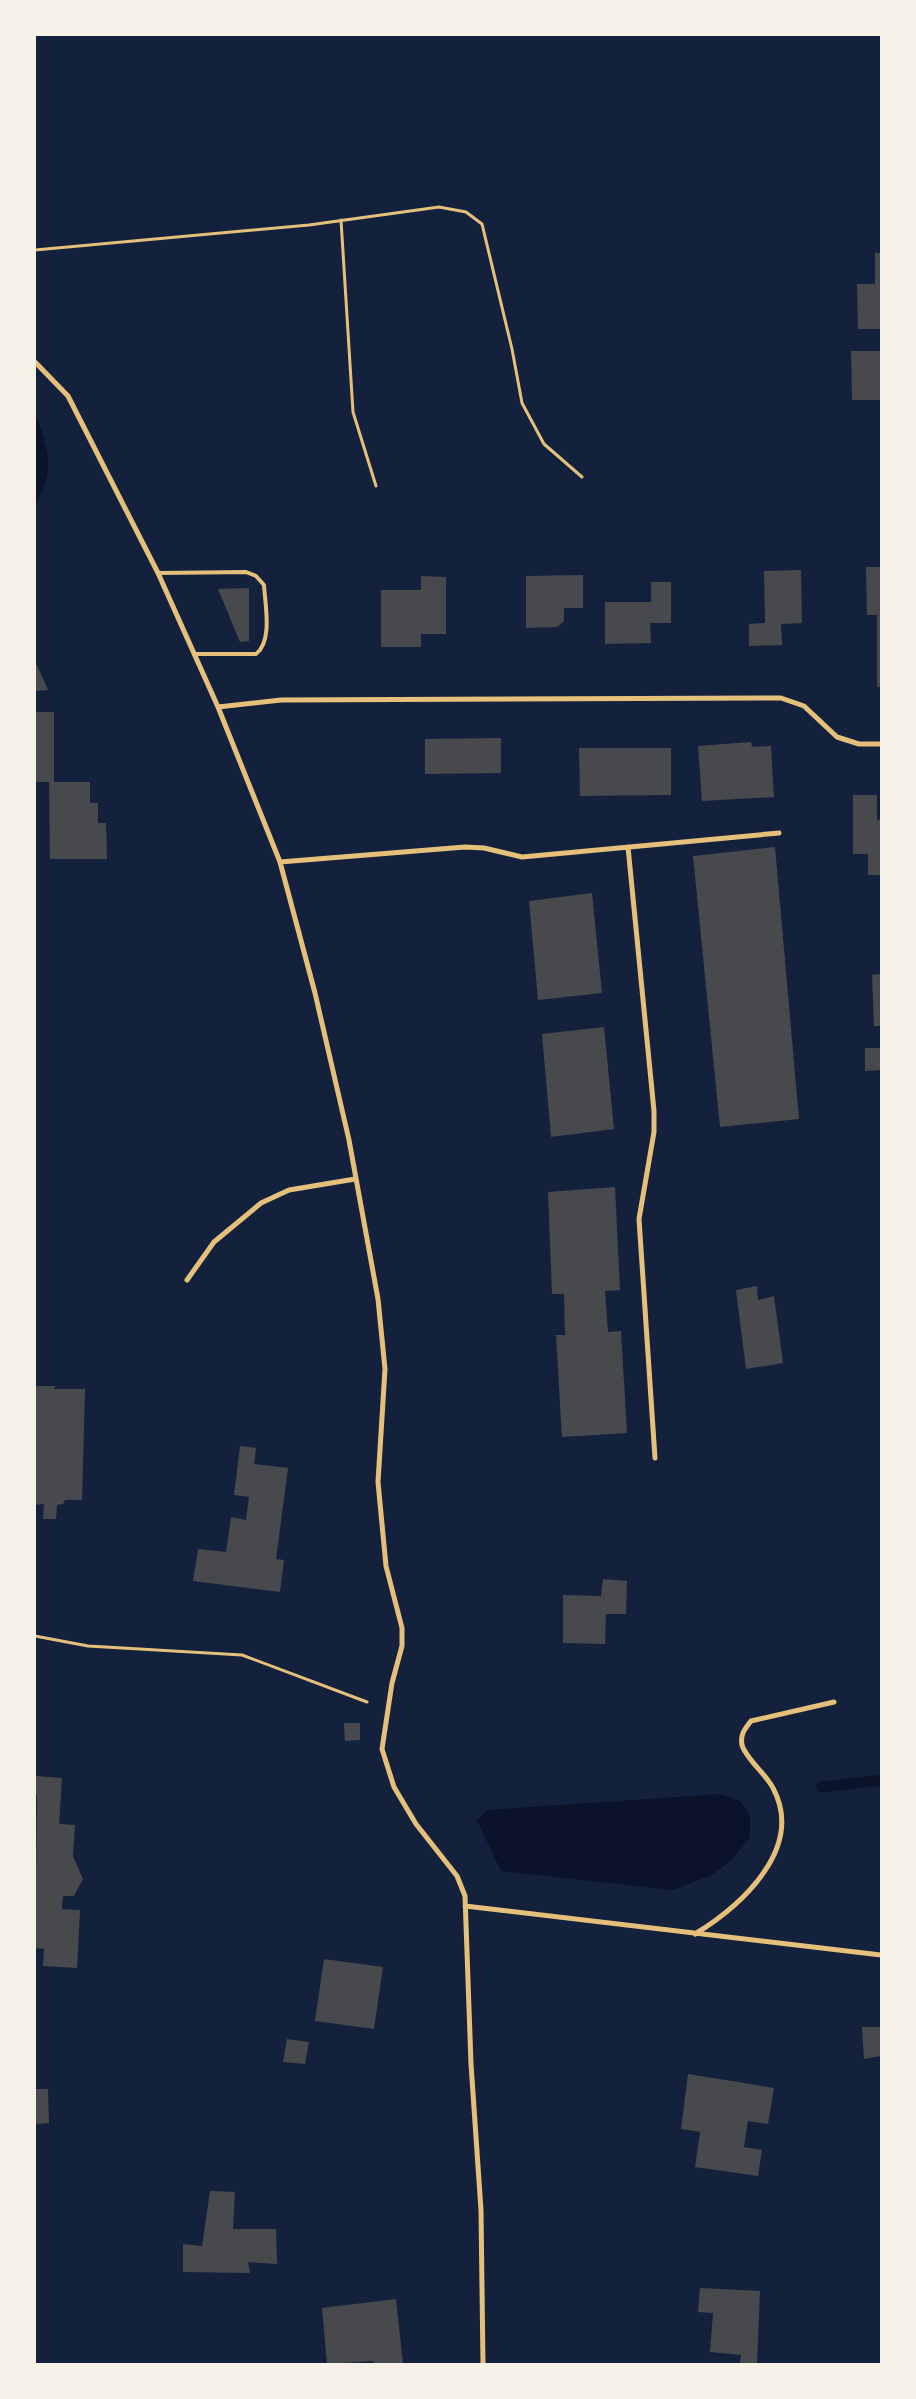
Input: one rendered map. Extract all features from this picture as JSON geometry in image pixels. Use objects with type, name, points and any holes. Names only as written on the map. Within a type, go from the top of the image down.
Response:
[{"type":"street","points":[[35,362],[68,396],[158,573],[218,707],[280,862],[315,993],[355,1179],[378,1299],[385,1369],[378,1482],[386,1566],[402,1628],[402,1646],[392,1683],[382,1749],[394,1788],[416,1824],[457,1876],[464,1896],[471,2064],[480,2210],[484,2364]]},
{"type":"street","points":[[218,707],[281,700],[781,698],[804,706],[837,737],[859,744],[881,744]]},
{"type":"street","points":[[280,862],[465,848],[484,848],[522,857],[779,833]]},
{"type":"street","points":[[628,847],[654,1111],[654,1132],[639,1219],[655,1458]]},
{"type":"street","points":[[187,1280],[214,1242],[261,1203],[289,1190],[355,1179]]},
{"type":"street","points":[[695,1934],[718,1920],[743,1899],[770,1865],[781,1830],[783,1811],[770,1782],[742,1746],[742,1733],[751,1721],[834,1702]]},
{"type":"street","points":[[465,1906],[881,1955]]},
{"type":"lane","points":[[158,573],[246,572],[256,576],[264,585],[265,639],[263,648],[256,654],[194,654]]},
{"type":"path","points":[[35,250],[341,220],[439,208],[466,212],[482,224],[512,349],[522,403],[544,444],[582,477]]},
{"type":"path","points":[[341,220],[353,412],[376,486]]},
{"type":"path","points":[[35,1636],[88,1646],[242,1655],[388,1710]]},
{"type":"water","points":[[35,419],[39,423],[46,446],[48,474],[35,505]]},
{"type":"water","points":[[719,1794],[739,1800],[750,1814],[750,1837],[733,1859],[712,1875],[673,1890],[501,1871],[477,1820],[487,1810]]},
{"type":"building","points":[[875,253],[881,253],[881,329],[858,329],[857,284],[875,284]]},
{"type":"building","points":[[851,351],[881,351],[881,400],[852,400]]},
{"type":"building","points":[[866,567],[881,567],[881,687],[877,687],[877,615],[867,615]]},
{"type":"building","points":[[801,570],[802,623],[781,624],[782,645],[749,646],[749,624],[765,623],[764,571]]},
{"type":"building","points":[[583,575],[583,608],[564,608],[564,621],[557,627],[526,628],[526,576]]},
{"type":"building","points":[[421,576],[446,577],[446,634],[421,634],[421,647],[381,647],[381,590],[421,590]]},
{"type":"building","points":[[651,582],[671,582],[671,623],[650,623],[651,643],[605,644],[605,602],[651,602]]},
{"type":"building","points":[[249,588],[249,641],[240,642],[218,589]]},
{"type":"building","points":[[35,665],[37,665],[48,690],[35,691]]},
{"type":"building","points":[[35,712],[54,712],[54,782],[90,782],[90,803],[98,803],[98,823],[106,823],[107,859],[50,859],[49,782],[35,782]]},
{"type":"building","points":[[501,738],[501,773],[425,774],[425,739]]},
{"type":"building","points":[[751,742],[752,747],[771,746],[774,797],[702,801],[698,746]]},
{"type":"building","points":[[579,748],[671,748],[671,795],[580,796]]},
{"type":"building","points":[[853,795],[877,795],[877,820],[881,820],[881,875],[868,875],[868,854],[853,854]]},
{"type":"building","points":[[775,847],[799,1119],[720,1127],[693,856]]},
{"type":"building","points":[[592,893],[602,993],[538,1000],[529,901]]},
{"type":"building","points":[[881,974],[881,1026],[874,1026],[872,975]]},
{"type":"building","points":[[604,1027],[614,1129],[551,1137],[542,1034]]},
{"type":"building","points":[[865,1048],[881,1048],[881,1070],[865,1071]]},
{"type":"building","points":[[615,1187],[620,1290],[605,1291],[608,1332],[621,1331],[627,1433],[562,1437],[556,1335],[565,1335],[564,1294],[552,1294],[548,1192]]},
{"type":"building","points":[[757,1286],[758,1300],[774,1296],[783,1363],[746,1369],[736,1290]]},
{"type":"building","points":[[35,1386],[55,1386],[54,1389],[85,1389],[82,1500],[65,1500],[63,1504],[57,1505],[56,1519],[43,1519],[44,1504],[35,1505]]},
{"type":"building","points":[[240,1446],[256,1448],[254,1464],[288,1468],[276,1559],[284,1560],[280,1592],[193,1581],[198,1549],[226,1552],[231,1517],[246,1520],[249,1497],[234,1495]]},
{"type":"building","points":[[603,1579],[627,1581],[626,1614],[606,1614],[605,1644],[563,1643],[563,1595],[601,1596]]},
{"type":"building","points":[[344,1723],[360,1723],[360,1740],[345,1741]]},
{"type":"building","points":[[35,1776],[62,1778],[59,1824],[75,1825],[73,1856],[83,1879],[74,1896],[63,1896],[62,1909],[80,1910],[77,1968],[43,1966],[44,1949],[35,1948],[37,1795],[35,1794]]},
{"type":"building","points":[[324,1959],[383,1967],[374,2029],[315,2021]]},
{"type":"building","points":[[862,2027],[881,2027],[881,2056],[864,2059]]},
{"type":"building","points":[[287,2039],[309,2042],[305,2064],[283,2062]]},
{"type":"building","points":[[688,2074],[774,2088],[768,2124],[748,2121],[744,2147],[762,2150],[758,2176],[695,2167],[700,2132],[681,2129]]},
{"type":"building","points":[[35,2089],[48,2089],[49,2123],[35,2124]]},
{"type":"building","points":[[210,2191],[235,2192],[233,2229],[276,2229],[277,2264],[248,2262],[250,2273],[183,2272],[183,2244],[202,2246]]},
{"type":"building","points":[[700,2288],[760,2291],[757,2364],[740,2364],[741,2355],[710,2352],[713,2313],[698,2312]]},
{"type":"building","points":[[396,2299],[403,2364],[374,2364],[373,2361],[327,2364],[322,2308]]},
{"type":"waterway","points":[[822,1787],[881,1780]]}]
